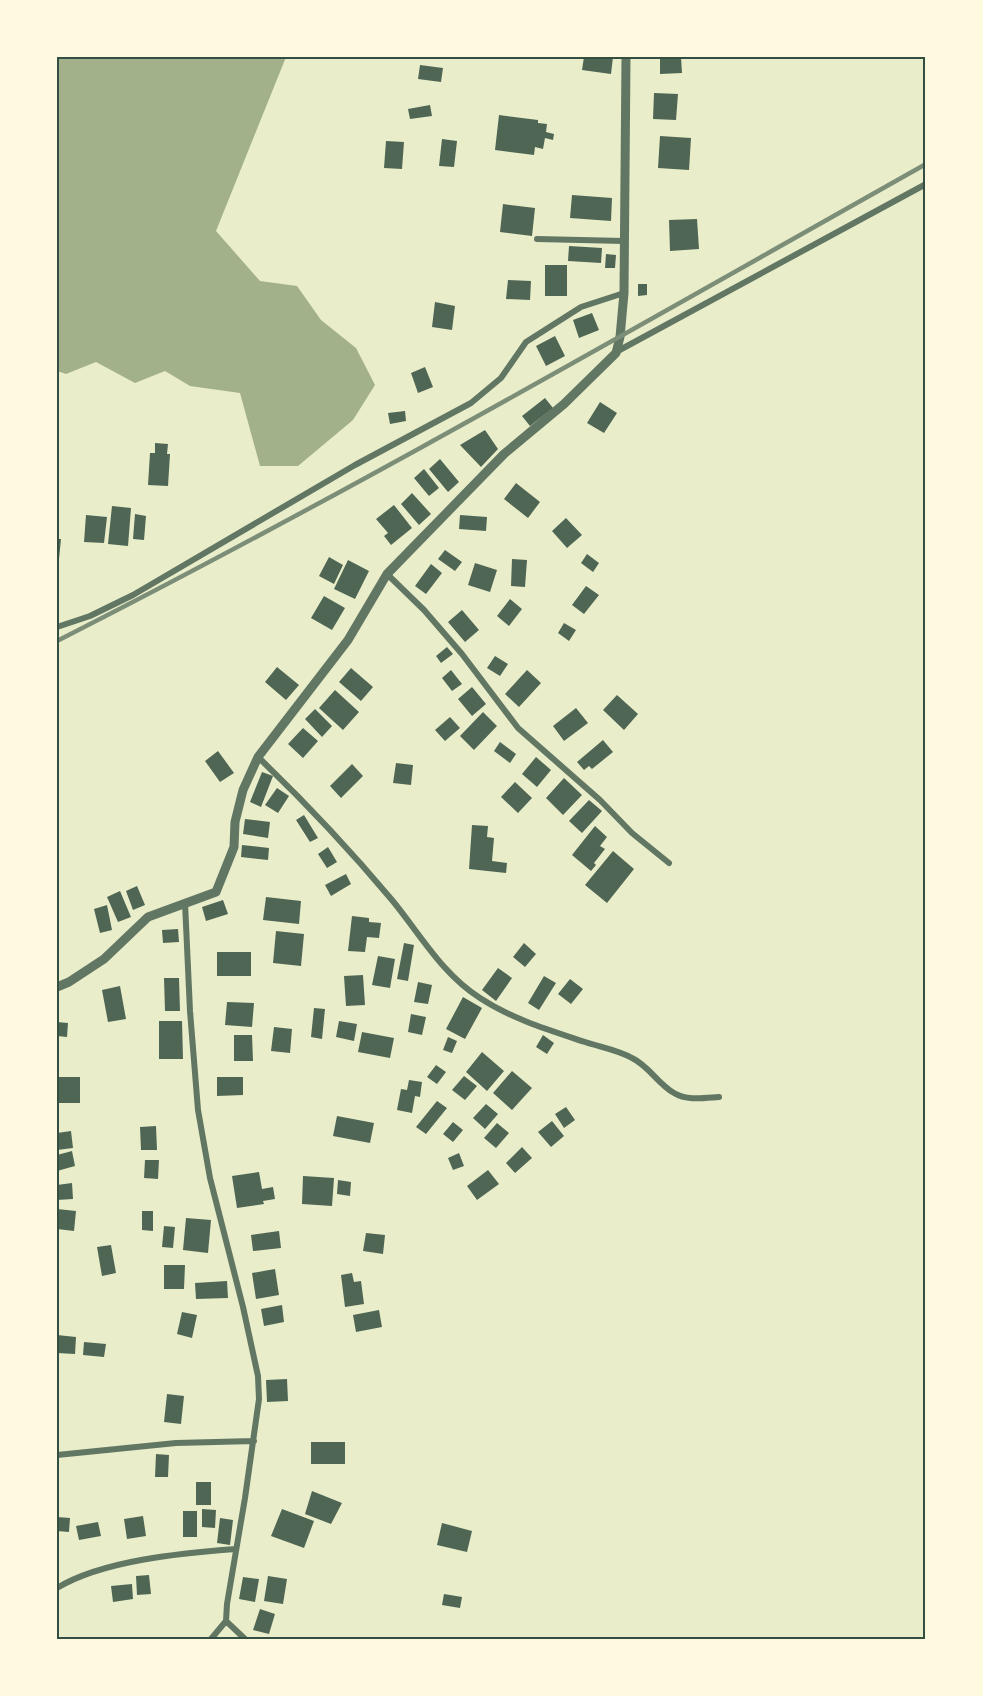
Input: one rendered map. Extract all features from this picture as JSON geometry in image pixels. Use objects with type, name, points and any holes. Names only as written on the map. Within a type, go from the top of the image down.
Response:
[{"type":"street","points":[[616,352],[620,337],[624,294],[626,57]]},
{"type":"street","points":[[57,987],[69,982],[104,959],[148,917],[216,892],[234,847],[235,822],[243,790],[258,757],[348,640],[387,574],[504,454],[564,404],[616,352],[926,184]]},
{"type":"street","points":[[537,238],[624,241]]},
{"type":"street","points":[[57,627],[90,616],[134,595],[356,465],[471,403],[501,378],[526,342],[581,308],[624,294]]},
{"type":"street","points":[[387,574],[424,609],[462,654],[518,728],[669,863]]},
{"type":"street","points":[[258,757],[303,800],[340,841],[391,900],[441,964],[480,998],[543,1029],[632,1057],[674,1094],[693,1099],[718,1097]]},
{"type":"street","points":[[185,903],[198,1110],[210,1178],[258,1376],[259,1399],[226,1621],[211,1639]]},
{"type":"street","points":[[57,1455],[176,1443],[254,1441]]},
{"type":"street","points":[[57,1588],[71,1579],[149,1559],[191,1552],[236,1549]]},
{"type":"street","points":[[226,1621],[245,1639]]},
{"type":"shaded area","points":[[57,57],[286,57],[216,231],[260,281],[297,286],[321,320],[356,348],[375,385],[353,420],[298,466],[260,466],[240,393],[190,386],[165,371],[135,383],[96,362],[66,374],[57,371]]},
{"type":"building","points":[[584,57],[613,57],[611,74],[582,70]]},
{"type":"building","points":[[660,57],[681,57],[682,73],[660,74]]},
{"type":"building","points":[[420,65],[443,68],[441,82],[418,79]]},
{"type":"building","points":[[654,93],[678,94],[676,120],[653,119]]},
{"type":"building","points":[[430,105],[432,116],[410,119],[408,109]]},
{"type":"building","points":[[499,115],[538,120],[538,123],[547,124],[546,132],[554,134],[553,140],[545,138],[543,149],[535,147],[534,155],[495,150]]},
{"type":"building","points":[[660,136],[691,138],[689,170],[658,168]]},
{"type":"building","points":[[442,139],[457,141],[454,167],[439,166]]},
{"type":"building","points":[[386,141],[404,142],[402,169],[384,168]]},
{"type":"building","points":[[572,195],[612,198],[611,221],[570,218]]},
{"type":"building","points":[[503,204],[535,208],[532,236],[500,232]]},
{"type":"building","points":[[697,219],[699,249],[670,251],[669,220]]},
{"type":"building","points":[[569,246],[602,248],[601,263],[568,261]]},
{"type":"building","points":[[606,254],[616,255],[615,268],[605,268]]},
{"type":"building","points":[[545,265],[567,265],[567,296],[545,296]]},
{"type":"building","points":[[508,280],[531,281],[530,300],[506,299]]},
{"type":"building","points":[[638,284],[647,284],[647,295],[638,296]]},
{"type":"building","points":[[435,302],[455,306],[452,330],[432,327]]},
{"type":"building","points":[[592,313],[599,330],[579,338],[573,320]]},
{"type":"building","points":[[555,336],[565,356],[546,366],[536,346]]},
{"type":"building","points":[[425,367],[433,387],[418,393],[411,373]]},
{"type":"building","points":[[545,398],[553,408],[530,426],[522,416]]},
{"type":"building","points":[[600,402],[617,413],[604,433],[587,423]]},
{"type":"building","points":[[405,411],[406,421],[390,424],[388,413]]},
{"type":"building","points":[[485,430],[498,449],[481,467],[460,445]]},
{"type":"building","points":[[155,443],[168,444],[167,454],[170,454],[168,486],[148,485],[150,453],[155,453]]},
{"type":"building","points":[[440,459],[459,482],[448,492],[429,469]]},
{"type":"building","points":[[424,469],[439,488],[429,496],[414,478]]},
{"type":"building","points":[[516,483],[540,502],[528,518],[504,499]]},
{"type":"building","points":[[412,493],[431,514],[419,525],[401,504]]},
{"type":"building","points":[[394,505],[412,528],[391,545],[384,536],[388,533],[376,519]]},
{"type":"building","points":[[112,506],[131,508],[128,546],[108,544]]},
{"type":"building","points":[[135,514],[146,516],[144,540],[133,539]]},
{"type":"building","points":[[86,515],[107,517],[104,543],[84,542]]},
{"type":"building","points":[[460,515],[487,517],[486,531],[459,529]]},
{"type":"building","points":[[566,518],[582,535],[567,548],[552,531]]},
{"type":"building","points":[[57,539],[61,539],[59,559],[57,559]]},
{"type":"building","points":[[445,550],[462,562],[455,571],[438,559]]},
{"type":"building","points":[[587,554],[599,563],[593,572],[581,563]]},
{"type":"building","points":[[329,557],[343,565],[334,584],[319,576]]},
{"type":"building","points":[[512,559],[527,560],[525,587],[511,586]]},
{"type":"building","points":[[348,560],[369,571],[355,599],[334,589]]},
{"type":"building","points":[[475,563],[497,570],[490,592],[468,585]]},
{"type":"building","points":[[431,564],[442,573],[426,594],[415,586]]},
{"type":"building","points":[[586,586],[599,595],[584,614],[572,605]]},
{"type":"building","points":[[324,596],[345,608],[332,630],[311,618]]},
{"type":"building","points":[[510,599],[522,609],[509,626],[497,616]]},
{"type":"building","points":[[462,610],[479,630],[465,642],[448,622]]},
{"type":"building","points":[[564,623],[576,630],[569,641],[558,633]]},
{"type":"building","points":[[447,647],[453,654],[441,663],[436,656]]},
{"type":"building","points":[[495,656],[508,664],[500,676],[487,668]]},
{"type":"building","points":[[277,667],[299,685],[286,700],[265,682]]},
{"type":"building","points":[[351,668],[373,687],[361,701],[339,682]]},
{"type":"building","points":[[451,670],[462,684],[452,691],[442,678]]},
{"type":"building","points":[[527,670],[541,683],[519,707],[505,694]]},
{"type":"building","points":[[472,687],[486,704],[472,716],[458,699]]},
{"type":"building","points":[[335,690],[359,712],[343,730],[319,708]]},
{"type":"building","points":[[617,695],[638,714],[624,730],[603,710]]},
{"type":"building","points":[[576,708],[588,723],[564,741],[553,726]]},
{"type":"building","points":[[315,709],[332,726],[322,737],[305,719]]},
{"type":"building","points":[[483,712],[497,726],[474,750],[460,736]]},
{"type":"building","points":[[450,717],[460,728],[445,741],[435,730]]},
{"type":"building","points":[[303,728],[318,741],[303,758],[288,744]]},
{"type":"building","points":[[603,740],[613,752],[592,769],[589,766],[584,770],[577,762]]},
{"type":"building","points":[[500,742],[516,754],[510,763],[494,751]]},
{"type":"building","points":[[218,751],[234,773],[220,782],[205,761]]},
{"type":"building","points":[[536,757],[551,770],[537,787],[522,774]]},
{"type":"building","points":[[396,763],[413,765],[411,785],[393,783]]},
{"type":"building","points":[[352,764],[363,776],[341,798],[330,786]]},
{"type":"building","points":[[262,772],[273,776],[261,807],[250,802]]},
{"type":"building","points":[[564,778],[582,795],[563,815],[546,798]]},
{"type":"building","points":[[515,782],[532,798],[518,813],[501,797]]},
{"type":"building","points":[[277,788],[289,796],[278,813],[265,805]]},
{"type":"building","points":[[589,800],[602,811],[582,833],[569,821]]},
{"type":"building","points":[[304,815],[318,838],[310,842],[296,820]]},
{"type":"building","points":[[245,819],[270,822],[268,838],[243,834]]},
{"type":"building","points":[[472,825],[488,826],[487,837],[494,838],[492,861],[507,863],[506,873],[469,869]]},
{"type":"building","points":[[595,826],[607,837],[600,846],[605,849],[591,871],[572,855]]},
{"type":"building","points":[[242,845],[269,848],[268,860],[241,857]]},
{"type":"building","points":[[328,847],[337,862],[327,868],[318,854]]},
{"type":"building","points":[[613,851],[634,869],[607,903],[585,885]]},
{"type":"building","points":[[346,874],[351,884],[331,896],[325,885]]},
{"type":"building","points":[[137,886],[145,905],[133,910],[126,891]]},
{"type":"building","points":[[120,891],[131,917],[118,922],[107,897]]},
{"type":"building","points":[[266,897],[301,901],[299,924],[263,920]]},
{"type":"building","points":[[223,900],[228,914],[206,921],[202,907]]},
{"type":"building","points":[[107,905],[112,930],[100,933],[94,909]]},
{"type":"building","points":[[352,916],[369,918],[369,922],[381,923],[379,938],[367,937],[365,952],[348,951]]},
{"type":"building","points":[[178,929],[179,942],[163,943],[162,930]]},
{"type":"building","points":[[276,931],[304,934],[301,966],[273,963]]},
{"type":"building","points":[[404,943],[414,945],[408,981],[397,979]]},
{"type":"building","points":[[524,943],[536,954],[525,967],[513,957]]},
{"type":"building","points":[[217,952],[251,952],[251,976],[217,976]]},
{"type":"building","points":[[378,956],[395,959],[390,988],[372,985]]},
{"type":"building","points":[[498,968],[512,978],[496,1001],[482,990]]},
{"type":"building","points":[[363,975],[365,1005],[346,1006],[344,976]]},
{"type":"building","points":[[544,976],[556,983],[539,1010],[528,1003]]},
{"type":"building","points":[[164,978],[179,978],[180,1011],[165,1011]]},
{"type":"building","points":[[570,979],[583,989],[571,1004],[558,994]]},
{"type":"building","points":[[418,982],[432,985],[428,1004],[414,1002]]},
{"type":"building","points":[[120,986],[126,1019],[108,1022],[102,990]]},
{"type":"building","points":[[463,997],[482,1008],[465,1039],[446,1029]]},
{"type":"building","points":[[227,1002],[254,1003],[252,1027],[225,1025]]},
{"type":"building","points":[[314,1008],[325,1009],[322,1039],[311,1037]]},
{"type":"building","points":[[411,1014],[426,1017],[422,1035],[408,1032]]},
{"type":"building","points":[[159,1021],[182,1021],[183,1059],[159,1059]]},
{"type":"building","points":[[339,1021],[357,1024],[354,1041],[336,1037]]},
{"type":"building","points":[[57,1022],[68,1023],[67,1037],[57,1036]]},
{"type":"building","points":[[274,1027],[292,1029],[290,1053],[271,1051]]},
{"type":"building","points":[[362,1032],[394,1038],[390,1058],[358,1052]]},
{"type":"building","points":[[234,1035],[252,1035],[253,1061],[234,1061]]},
{"type":"building","points":[[543,1035],[554,1043],[547,1054],[536,1047]]},
{"type":"building","points":[[448,1037],[457,1041],[452,1053],[443,1050]]},
{"type":"building","points":[[482,1052],[504,1071],[487,1091],[466,1072]]},
{"type":"building","points":[[436,1065],[446,1072],[437,1084],[427,1077]]},
{"type":"building","points":[[512,1071],[532,1088],[512,1110],[493,1093]]},
{"type":"building","points":[[464,1076],[477,1086],[465,1100],[452,1090]]},
{"type":"building","points":[[59,1077],[80,1077],[80,1103],[59,1103]]},
{"type":"building","points":[[217,1077],[243,1077],[243,1095],[217,1096]]},
{"type":"building","points":[[409,1080],[422,1082],[420,1097],[415,1096],[412,1113],[397,1110],[401,1089],[407,1090]]},
{"type":"building","points":[[437,1101],[447,1108],[426,1134],[416,1127]]},
{"type":"building","points":[[486,1104],[498,1114],[485,1129],[473,1118]]},
{"type":"building","points":[[566,1107],[575,1120],[564,1128],[555,1114]]},
{"type":"building","points":[[337,1116],[374,1123],[370,1143],[333,1136]]},
{"type":"building","points":[[552,1121],[564,1136],[551,1147],[538,1132]]},
{"type":"building","points":[[453,1122],[463,1130],[453,1142],[443,1134]]},
{"type":"building","points":[[497,1123],[509,1133],[496,1148],[484,1138]]},
{"type":"building","points":[[156,1126],[157,1150],[141,1150],[140,1127]]},
{"type":"building","points":[[71,1131],[73,1148],[57,1150],[57,1133]]},
{"type":"building","points":[[522,1147],[532,1158],[515,1173],[506,1163]]},
{"type":"building","points":[[72,1151],[75,1166],[57,1171],[57,1155]]},
{"type":"building","points":[[459,1153],[464,1166],[453,1170],[448,1158]]},
{"type":"building","points":[[145,1160],[159,1160],[158,1179],[144,1178]]},
{"type":"building","points":[[488,1170],[499,1184],[477,1200],[467,1186]]},
{"type":"building","points":[[259,1172],[262,1189],[273,1187],[275,1199],[263,1201],[264,1204],[237,1208],[232,1176]]},
{"type":"building","points":[[303,1176],[334,1178],[332,1206],[302,1204]]},
{"type":"building","points":[[338,1180],[351,1182],[350,1196],[337,1194]]},
{"type":"building","points":[[72,1183],[73,1199],[57,1200],[57,1185]]},
{"type":"building","points":[[57,1209],[76,1211],[74,1231],[57,1229]]},
{"type":"building","points":[[142,1211],[153,1211],[153,1231],[142,1230]]},
{"type":"building","points":[[186,1218],[211,1220],[208,1253],[183,1250]]},
{"type":"building","points":[[164,1226],[175,1227],[173,1248],[162,1247]]},
{"type":"building","points":[[279,1231],[281,1248],[253,1251],[251,1235]]},
{"type":"building","points":[[366,1233],[385,1235],[383,1254],[363,1251]]},
{"type":"building","points":[[111,1245],[116,1273],[102,1276],[97,1247]]},
{"type":"building","points":[[164,1265],[185,1265],[184,1289],[164,1289]]},
{"type":"building","points":[[275,1269],[279,1295],[256,1299],[252,1273]]},
{"type":"building","points":[[352,1273],[354,1282],[361,1281],[364,1304],[345,1307],[341,1275]]},
{"type":"building","points":[[227,1281],[228,1298],[196,1299],[195,1283]]},
{"type":"building","points":[[282,1305],[284,1322],[264,1326],[261,1309]]},
{"type":"building","points":[[379,1310],[382,1327],[356,1332],[353,1315]]},
{"type":"building","points":[[182,1312],[197,1315],[192,1338],[177,1334]]},
{"type":"building","points":[[57,1335],[76,1337],[75,1354],[57,1353]]},
{"type":"building","points":[[84,1342],[106,1344],[104,1357],[83,1355]]},
{"type":"building","points":[[287,1379],[288,1401],[267,1402],[266,1380]]},
{"type":"building","points":[[167,1394],[184,1396],[181,1424],[164,1422]]},
{"type":"building","points":[[311,1442],[345,1442],[345,1464],[311,1464]]},
{"type":"building","points":[[156,1454],[169,1455],[168,1477],[155,1477]]},
{"type":"building","points":[[196,1482],[211,1482],[211,1505],[196,1505]]},
{"type":"building","points":[[312,1491],[342,1503],[331,1524],[305,1514]]},
{"type":"building","points":[[202,1509],[216,1510],[215,1528],[202,1527]]},
{"type":"building","points":[[282,1509],[314,1521],[304,1548],[271,1536]]},
{"type":"building","points":[[183,1511],[197,1511],[197,1537],[183,1537]]},
{"type":"building","points":[[143,1516],[146,1536],[127,1539],[124,1519]]},
{"type":"building","points":[[57,1517],[70,1518],[69,1532],[57,1531]]},
{"type":"building","points":[[220,1518],[233,1520],[230,1545],[217,1543]]},
{"type":"building","points":[[98,1522],[101,1536],[79,1540],[76,1526]]},
{"type":"building","points":[[442,1523],[472,1531],[467,1552],[437,1545]]},
{"type":"building","points":[[149,1575],[151,1594],[137,1595],[136,1576]]},
{"type":"building","points":[[268,1576],[287,1579],[283,1604],[264,1601]]},
{"type":"building","points":[[243,1577],[259,1579],[255,1602],[239,1599]]},
{"type":"building","points":[[132,1584],[133,1599],[113,1602],[111,1586]]},
{"type":"building","points":[[444,1594],[462,1597],[460,1608],[442,1605]]},
{"type":"building","points":[[260,1609],[275,1614],[269,1634],[253,1630]]},
{"type":"railway","points":[[57,641],[386,467],[926,164]]}]
